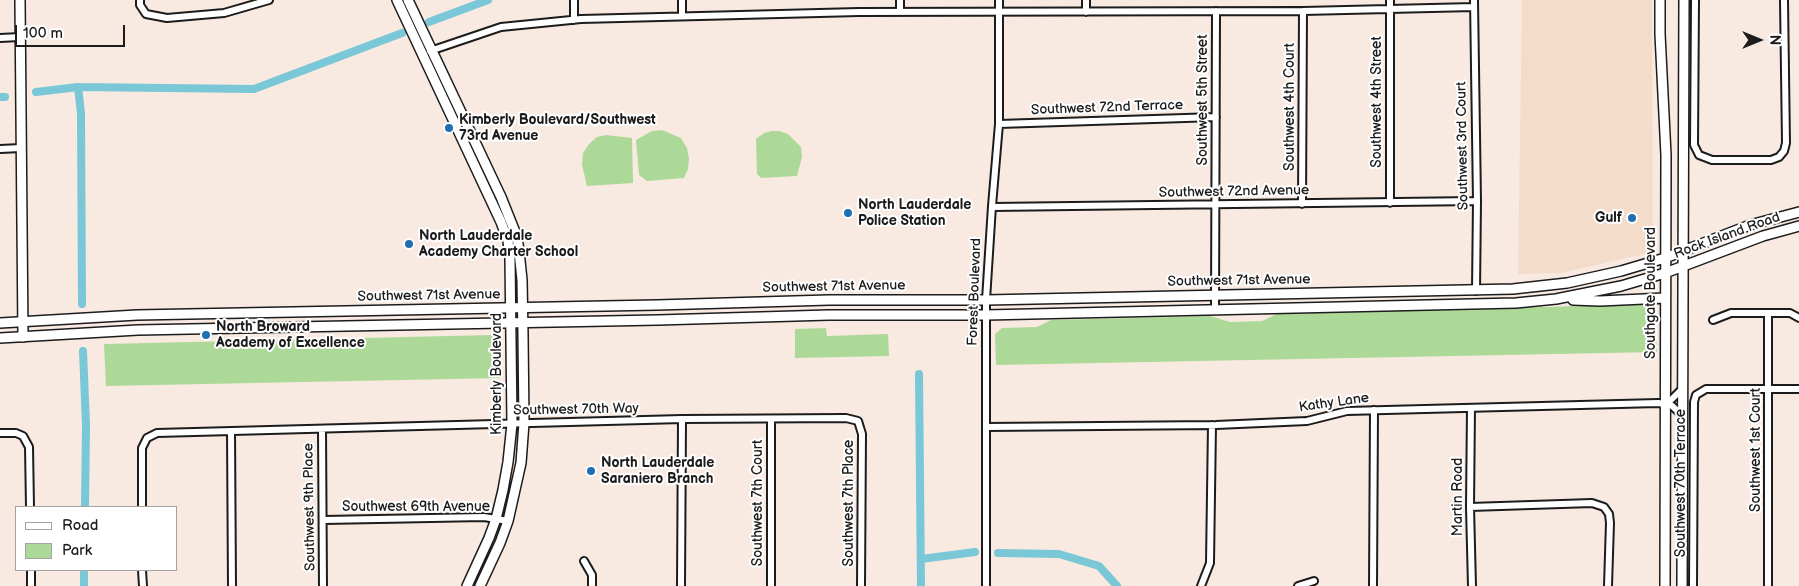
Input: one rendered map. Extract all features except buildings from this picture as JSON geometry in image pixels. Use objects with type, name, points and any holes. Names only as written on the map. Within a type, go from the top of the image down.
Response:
[{"type":"main road","points":[[20,0],[23,337]]},
{"type":"main road","name":"Kimberly Boulevard","points":[[397,0],[492,202],[508,241],[510,258],[512,424],[503,490],[496,519],[467,586]]},
{"type":"main road","name":"Kimberly Boulevard","points":[[408,0],[491,175],[517,237],[523,307],[524,423],[521,463],[508,521],[480,586]]},
{"type":"main road","name":"Southgate Boulevard","points":[[1660,0],[1660,34],[1666,128],[1665,586]]},
{"type":"main road","points":[[1682,586],[1684,0]]},
{"type":"main road","name":"Rock Island Road","points":[[1665,258],[1750,225],[1799,212]]},
{"type":"main road","name":"Rock Island Road","points":[[1665,273],[1763,236],[1799,226]]},
{"type":"main road","name":"Southwest 71st Avenue","points":[[0,323],[138,315],[829,300],[986,300],[1215,294],[1476,291],[1532,287],[1598,276],[1665,258]]},
{"type":"main road","name":"Southwest 71st Avenue","points":[[0,338],[138,330],[829,315],[986,315],[1516,303],[1556,299],[1604,290],[1665,273]]},
{"type":"main road","points":[[1516,303],[1526,298],[1532,287]]},
{"type":"main road","points":[[1556,299],[1600,301],[1665,298]]},
{"type":"street","points":[[140,0],[140,5],[146,14],[167,18],[216,14],[269,0]]},
{"type":"street","points":[[574,0],[574,20]]},
{"type":"street","points":[[682,0],[682,16]]},
{"type":"street","points":[[900,0],[900,11]]},
{"type":"street","name":"Forest Boulevard","points":[[986,586],[986,300],[999,124],[999,0]]},
{"type":"street","points":[[1086,0],[1086,12]]},
{"type":"street","name":"Southwest 4th Street","points":[[1390,0],[1390,203]]},
{"type":"street","points":[[1695,0],[1694,145],[1696,151],[1703,158],[1712,160],[1770,160],[1782,154],[1786,142],[1784,0]]},
{"type":"street","points":[[422,54],[501,27],[574,20],[900,11],[1303,11],[1390,9],[1474,4]]},
{"type":"street","name":"Southwest 3rd Court","points":[[1474,4],[1477,201],[1476,291]]},
{"type":"street","name":"Southwest 5th Street","points":[[1215,309],[1216,11]]},
{"type":"street","name":"Southwest 4th Court","points":[[1302,204],[1303,11]]},
{"type":"street","points":[[0,38],[20,37]]},
{"type":"street","name":"Southwest 72nd Terrace","points":[[999,124],[1216,117]]},
{"type":"street","points":[[0,149],[21,148]]},
{"type":"street","name":"Southwest 72nd Avenue","points":[[992,207],[1477,201]]},
{"type":"street","points":[[1714,320],[1731,313],[1790,313],[1799,318]]},
{"type":"street","name":"Southwest 1st Court","points":[[1768,313],[1768,586]]},
{"type":"street","points":[[1665,403],[1682,389]]},
{"type":"street","name":"Southwest 70th Terrace","points":[[1693,586],[1694,402],[1696,395],[1706,389],[1799,389]]},
{"type":"street","points":[[1665,403],[1676,408],[1682,414]]},
{"type":"street","name":"Kathy Lane","points":[[986,427],[1212,425],[1307,421],[1347,411],[1665,403]]},
{"type":"street","name":"Martin Road","points":[[1471,408],[1470,507],[1472,586]]},
{"type":"street","points":[[1373,586],[1374,410]]},
{"type":"street","name":"Southwest 70th Way","points":[[142,506],[142,448],[147,438],[157,433],[682,420],[846,418],[858,421]]},
{"type":"street","points":[[681,586],[682,420]]},
{"type":"street","name":"Southwest 7th Court","points":[[771,420],[771,586]]},
{"type":"street","name":"Southwest 7th Place","points":[[858,421],[862,434],[861,586]]},
{"type":"street","points":[[1201,586],[1210,563],[1212,425]]},
{"type":"street","name":"Southwest 9th Place","points":[[322,429],[324,586]]},
{"type":"street","points":[[231,431],[232,586]]},
{"type":"street","points":[[0,433],[16,433],[23,436],[30,447],[30,506]]},
{"type":"street","points":[[1470,507],[1592,503],[1604,507],[1609,514],[1610,523],[1608,586]]},
{"type":"street","name":"Southwest 69th Avenue","points":[[324,520],[484,516],[508,521]]},
{"type":"street","points":[[584,561],[592,576],[592,586]]},
{"type":"street","points":[[31,571],[31,586]]},
{"type":"street","points":[[142,571],[142,586]]},
{"type":"street","points":[[1298,586],[1314,581]]},
{"type":"shaded area","points":[[1522,0],[1652,0],[1653,252],[1561,273],[1518,274]]},
{"type":"green space","points":[[662,130],[681,138],[687,148],[688,169],[684,178],[647,181],[639,175],[636,140],[652,131]]},
{"type":"green space","points":[[772,131],[788,134],[801,147],[802,157],[797,176],[761,178],[757,174],[756,139],[764,133]]},
{"type":"green space","points":[[606,135],[632,138],[633,183],[587,186],[582,165],[583,153],[597,137]]},
{"type":"green space","points":[[1654,304],[1657,352],[996,365],[995,334],[1002,328],[1037,327],[1051,320],[1210,316],[1230,322],[1262,321],[1277,314]]},
{"type":"green space","points":[[826,328],[827,336],[888,334],[889,356],[795,358],[795,329]]},
{"type":"green space","points":[[492,335],[501,343],[501,378],[106,386],[104,344]]},
{"type":"waterway","points":[[429,22],[488,0]]},
{"type":"waterway","points":[[78,87],[254,89],[402,33]]},
{"type":"waterway","points":[[36,92],[78,87],[81,113],[82,304]]},
{"type":"waterway","points":[[0,97],[5,97]]},
{"type":"waterway","points":[[83,351],[86,425],[85,506]]},
{"type":"waterway","points":[[919,374],[921,586]]},
{"type":"waterway","points":[[921,559],[975,552]]},
{"type":"waterway","points":[[998,553],[1059,554],[1099,566],[1117,586]]},
{"type":"waterway","points":[[84,571],[84,586]]},
{"type":"place","name":"Kimberly Boulevard/Southwest 73rd Avenue","points":[[449,128]]},
{"type":"place","name":"North Lauderdale Police Station","points":[[848,213]]},
{"type":"place","name":"Gulf","points":[[1632,218]]},
{"type":"place","name":"North Lauderdale Academy Charter School","points":[[409,244]]},
{"type":"place","name":"North Broward Academy of Excellence","points":[[206,335]]},
{"type":"place","name":"North Lauderdale Saraniero Branch","points":[[591,471]]}]
